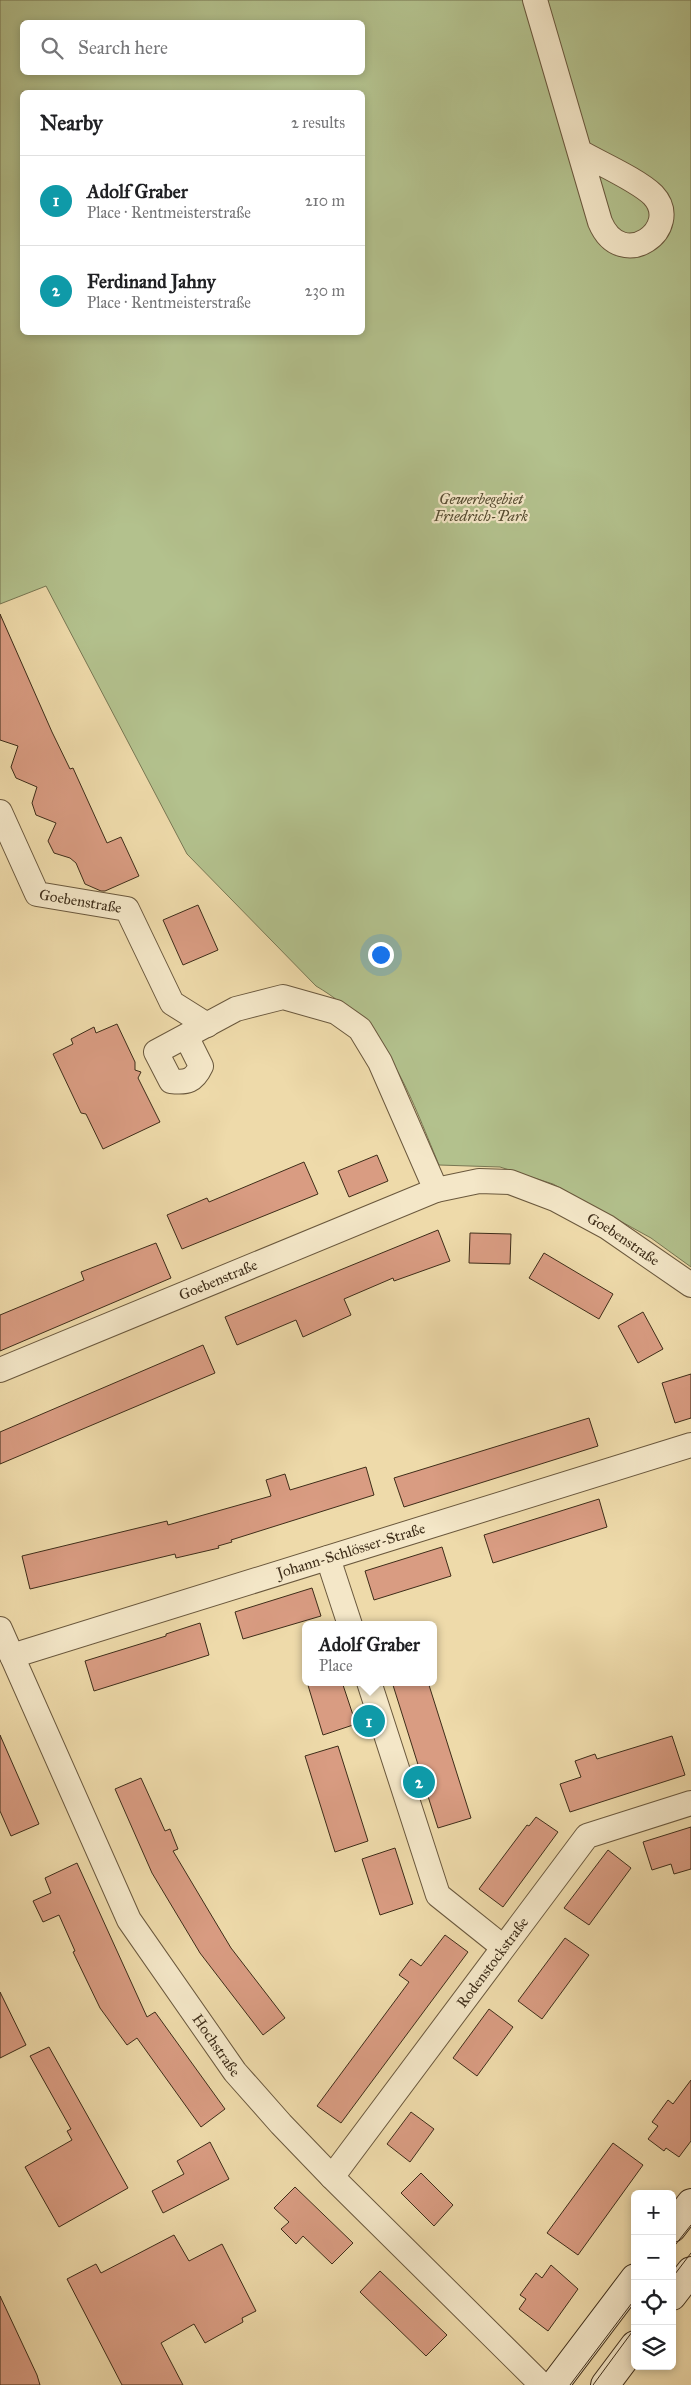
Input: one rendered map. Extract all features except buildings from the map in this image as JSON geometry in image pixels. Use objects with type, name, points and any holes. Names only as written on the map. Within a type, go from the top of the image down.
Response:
[{"type":"main road","points":[[676,2223],[691,2203]]},
{"type":"main road","points":[[676,2291],[691,2271]]},
{"type":"main road","points":[[554,2385],[633,2280]]},
{"type":"main road","points":[[605,2385],[631,2351]]},
{"type":"street","points":[[535,0],[580,152]]},
{"type":"street","name":"Goebenstraße","points":[[0,812],[37,894],[127,909],[172,1003],[207,1025]]},
{"type":"street","points":[[186,1036],[236,1009],[283,997],[336,1012],[360,1029],[380,1062],[436,1190]]},
{"type":"street","name":"Goebenstraße","points":[[0,1370],[436,1190],[479,1180],[510,1182],[546,1196],[607,1227],[691,1285]]},
{"type":"street","name":"Johann-Schlösser-Straße","points":[[12,1656],[691,1446]]},
{"type":"street","points":[[328,1558],[349,1621]]},
{"type":"street","name":"Hochstraße","points":[[0,1629],[129,1920],[235,2072],[332,2177],[542,2385]]},
{"type":"street","points":[[370,1686],[438,1896],[504,1947]]},
{"type":"street","name":"Rodenstockstraße","points":[[332,2177],[586,1836],[691,1803]]},
{"type":"green space","name":"Gewerbegebiet Friedrich-Park","points":[[0,0],[691,0],[691,1267],[651,1238],[553,1184],[500,1167],[439,1165],[406,1087],[379,1042],[362,1022],[341,1003],[316,986],[187,854],[46,586],[0,604]]},
{"type":"tram line","points":[[676,2244],[691,2225]]},
{"type":"tram line","points":[[676,2273],[691,2253]]},
{"type":"tram line","points":[[570,2385],[631,2304]]},
{"type":"tram line","points":[[593,2385],[631,2333]]},
{"type":"place","name":"Adolf Graber","points":[[369,1721]]},
{"type":"place","name":"Ferdinand Jahny","points":[[419,1782]]}]
